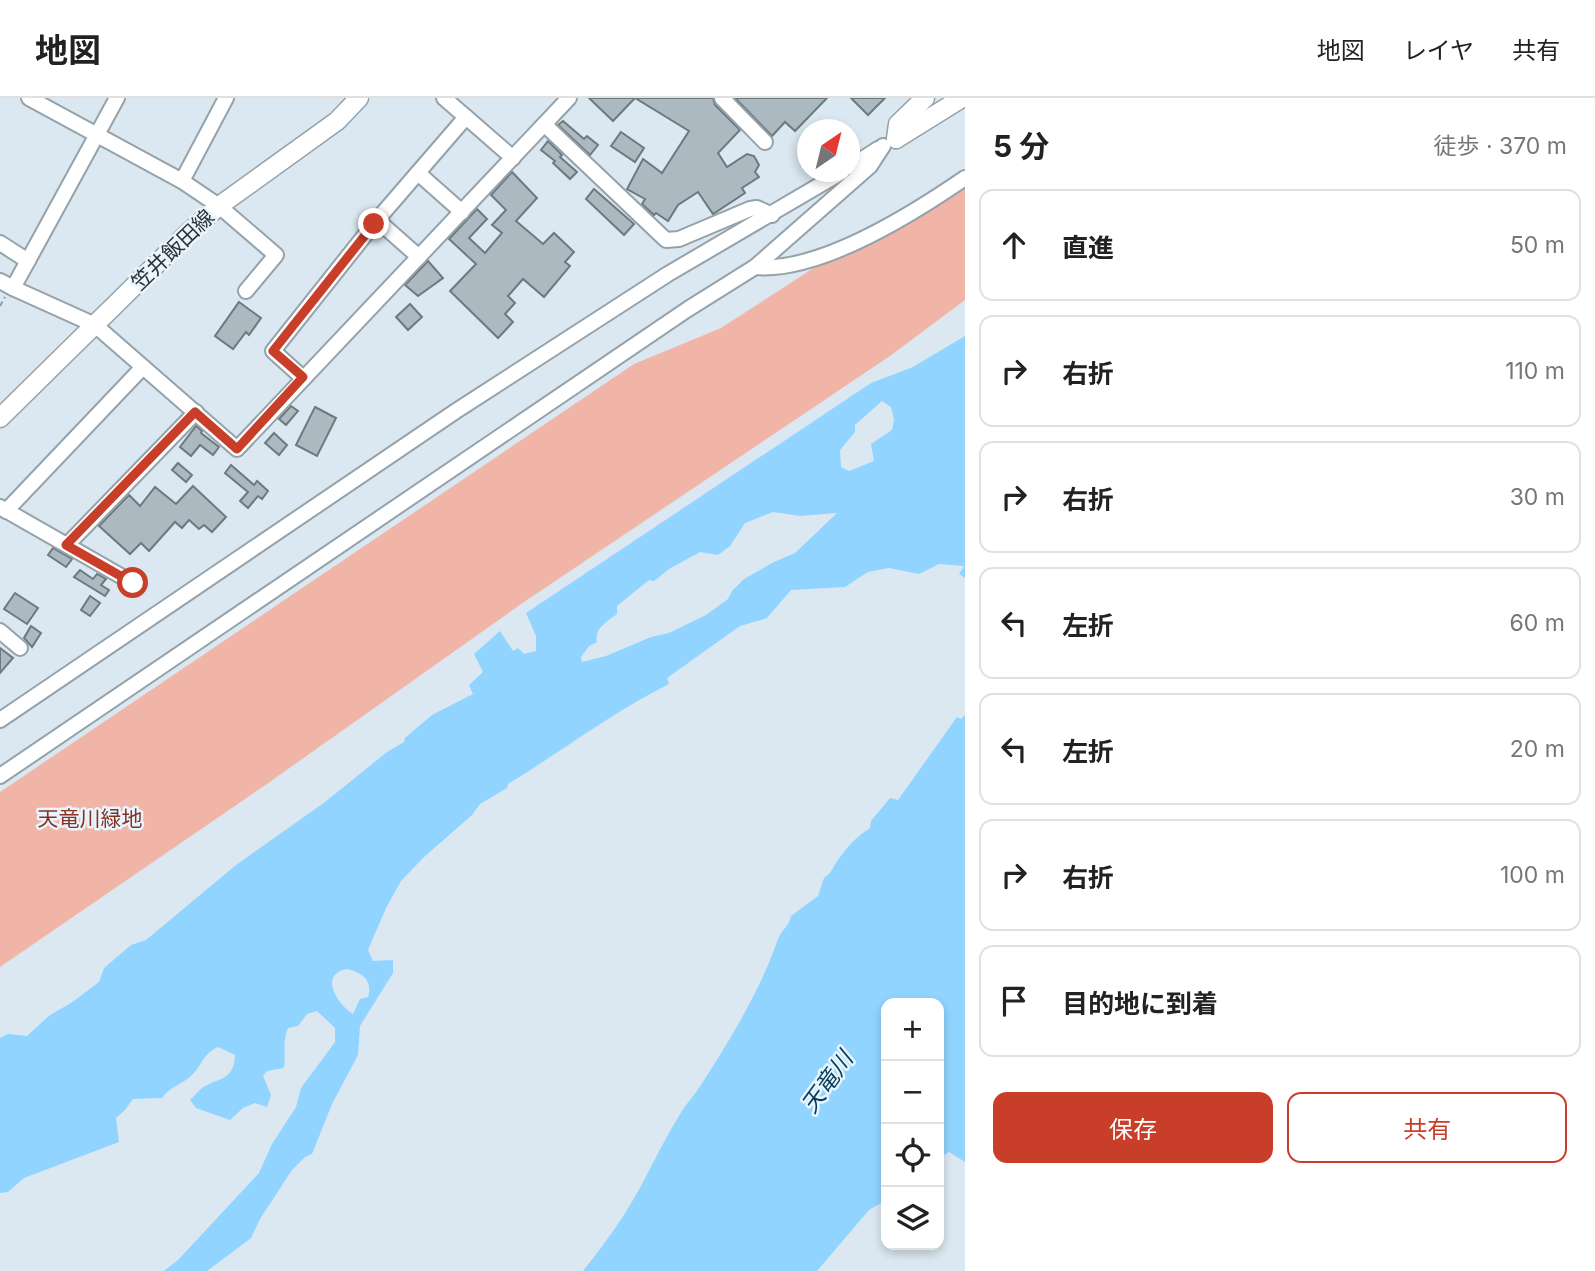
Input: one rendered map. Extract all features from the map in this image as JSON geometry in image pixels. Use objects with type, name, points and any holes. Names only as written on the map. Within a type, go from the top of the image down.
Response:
[{"type":"main road","name":"笠井飯田線","points":[[0,418],[186,235],[219,206],[337,121],[359,98]]},
{"type":"main road","points":[[890,143],[898,124],[925,98]]},
{"type":"main road","points":[[890,143],[962,98]]},
{"type":"street","points":[[29,98],[181,181],[219,206],[276,255],[246,291]]},
{"type":"street","points":[[13,288],[117,98]]},
{"type":"street","points":[[181,181],[226,98]]},
{"type":"street","points":[[444,98],[513,158]]},
{"type":"street","points":[[0,281],[95,325],[237,449],[569,98]]},
{"type":"street","points":[[722,98],[765,142]]},
{"type":"street","points":[[303,377],[273,351],[377,220],[466,117]]},
{"type":"street","points":[[545,125],[666,240],[679,239],[750,209],[757,208],[772,215]]},
{"type":"street","points":[[860,161],[890,143]]},
{"type":"street","points":[[0,776],[688,309],[755,267],[870,166],[890,143]]},
{"type":"street","points":[[418,173],[462,212]]},
{"type":"street","points":[[755,267],[770,269],[816,258],[863,239],[909,214],[965,178]]},
{"type":"street","points":[[0,720],[456,411],[667,274],[826,182]]},
{"type":"street","points":[[377,220],[419,257]]},
{"type":"street","points":[[0,243],[28,261]]},
{"type":"street","points":[[133,583],[3,509],[143,367]]},
{"type":"street","points":[[66,545],[195,412]]},
{"type":"street","points":[[0,631],[20,648]]},
{"type":"green space","name":"天竜川緑地","points":[[965,170],[965,300],[890,356],[524,602],[264,786],[0,967],[0,792],[634,364],[721,328]]},
{"type":"water","points":[[965,336],[965,578],[959,574],[964,566],[939,564],[919,574],[889,568],[868,572],[845,587],[791,590],[767,618],[740,626],[667,678],[669,684],[608,719],[480,804],[472,815],[401,881],[386,908],[368,950],[373,961],[393,960],[393,973],[360,1026],[358,1055],[332,1104],[312,1154],[292,1170],[260,1219],[251,1238],[207,1271],[164,1271],[178,1260],[259,1173],[272,1144],[296,1107],[301,1088],[335,1042],[335,1028],[317,1011],[307,1014],[298,1026],[288,1028],[284,1068],[267,1071],[263,1076],[271,1095],[267,1107],[255,1103],[243,1108],[230,1120],[196,1108],[190,1100],[202,1088],[232,1070],[235,1055],[218,1047],[206,1056],[197,1070],[162,1098],[133,1099],[116,1118],[119,1142],[24,1178],[8,1192],[0,1193],[0,1038],[8,1034],[27,1036],[50,1015],[99,982],[104,968],[131,945],[146,940],[236,865],[404,742],[405,738],[432,715],[473,694],[469,685],[483,672],[474,654],[500,631],[513,651],[518,648],[524,654],[536,651],[536,636],[526,613],[871,383],[913,367]],"holes":[[[882,401],[891,407],[894,419],[892,430],[871,444],[874,461],[849,471],[841,467],[840,450],[855,432],[855,425]],[[773,512],[800,516],[837,513],[795,553],[744,579],[728,599],[706,615],[669,633],[582,662],[581,657],[589,646],[597,642],[600,629],[617,614],[617,606],[649,580],[654,581],[669,569],[700,552],[718,555],[730,546],[745,523]],[[352,970],[365,978],[369,986],[368,997],[360,999],[353,1014],[341,1004],[333,990],[333,977],[338,972]]]},
{"type":"water","name":"天竜川","points":[[965,715],[965,1162],[949,1152],[944,1155],[944,998],[881,998],[881,1203],[869,1210],[817,1271],[583,1271],[627,1210],[672,1127],[734,1032],[791,916],[818,896],[824,878],[845,851],[856,838],[870,828],[871,821],[890,798],[898,800],[957,717],[961,719]]},
{"type":"building","points":[[589,98],[635,98],[613,121]]},
{"type":"building","points":[[635,98],[713,98],[715,105],[740,130],[718,153],[727,167],[747,154],[754,156],[759,165],[755,172],[759,177],[742,188],[745,193],[713,214],[698,192],[678,205],[668,221],[656,213],[654,215],[642,204],[645,199],[627,189],[643,159],[662,173],[689,131]]},
{"type":"building","points":[[735,98],[827,98],[807,119],[797,119],[795,131],[785,122],[772,136]]},
{"type":"building","points":[[851,98],[885,98],[868,115]]},
{"type":"building","points":[[563,121],[584,139],[587,136],[598,145],[590,155],[558,125]]},
{"type":"building","points":[[621,132],[644,148],[635,162],[611,146]]},
{"type":"building","points":[[548,141],[562,155],[560,157],[577,172],[570,179],[553,163],[555,161],[541,150]]},
{"type":"building","points":[[512,172],[537,198],[516,221],[543,244],[554,233],[574,252],[565,262],[570,266],[544,297],[523,279],[508,296],[515,303],[505,314],[513,322],[498,338],[450,291],[476,264],[449,239],[477,209],[487,219],[469,238],[485,253],[502,233],[492,225],[506,210],[491,195]]},
{"type":"building","points":[[594,189],[634,224],[624,235],[586,199]]},
{"type":"building","points":[[428,261],[443,278],[418,296],[405,285]]},
{"type":"building","points":[[239,302],[261,318],[249,335],[246,332],[233,349],[215,336]]},
{"type":"building","points":[[410,304],[422,317],[408,330],[396,317]]},
{"type":"building","points":[[291,406],[298,411],[286,425],[279,419]]},
{"type":"building","points":[[315,407],[336,418],[317,456],[296,445]]},
{"type":"building","points":[[196,426],[219,447],[213,455],[200,445],[191,456],[180,447]]},
{"type":"building","points":[[274,433],[287,445],[279,455],[265,443]]},
{"type":"building","points":[[178,463],[192,475],[186,482],[172,470]]},
{"type":"building","points":[[231,465],[254,485],[257,481],[268,491],[262,499],[258,496],[248,508],[240,501],[248,492],[225,473]]},
{"type":"building","points":[[193,486],[226,517],[212,532],[204,525],[199,529],[189,520],[182,528],[175,522],[149,551],[141,543],[130,554],[99,526],[129,495],[140,506],[155,487],[176,504]]},
{"type":"building","points":[[53,548],[72,559],[66,567],[48,555]]},
{"type":"building","points":[[80,570],[93,579],[97,574],[106,579],[101,585],[109,590],[105,596],[74,577]]},
{"type":"building","points":[[15,593],[38,608],[27,624],[4,609]]},
{"type":"building","points":[[90,596],[100,603],[90,616],[81,610]]},
{"type":"building","points":[[31,626],[41,633],[32,647],[24,638]]},
{"type":"building","points":[[0,648],[13,658],[0,673]]},
{"type":"route","points":[[133,583],[66,545],[195,412],[237,449],[303,377],[273,351],[374,224]]}]
